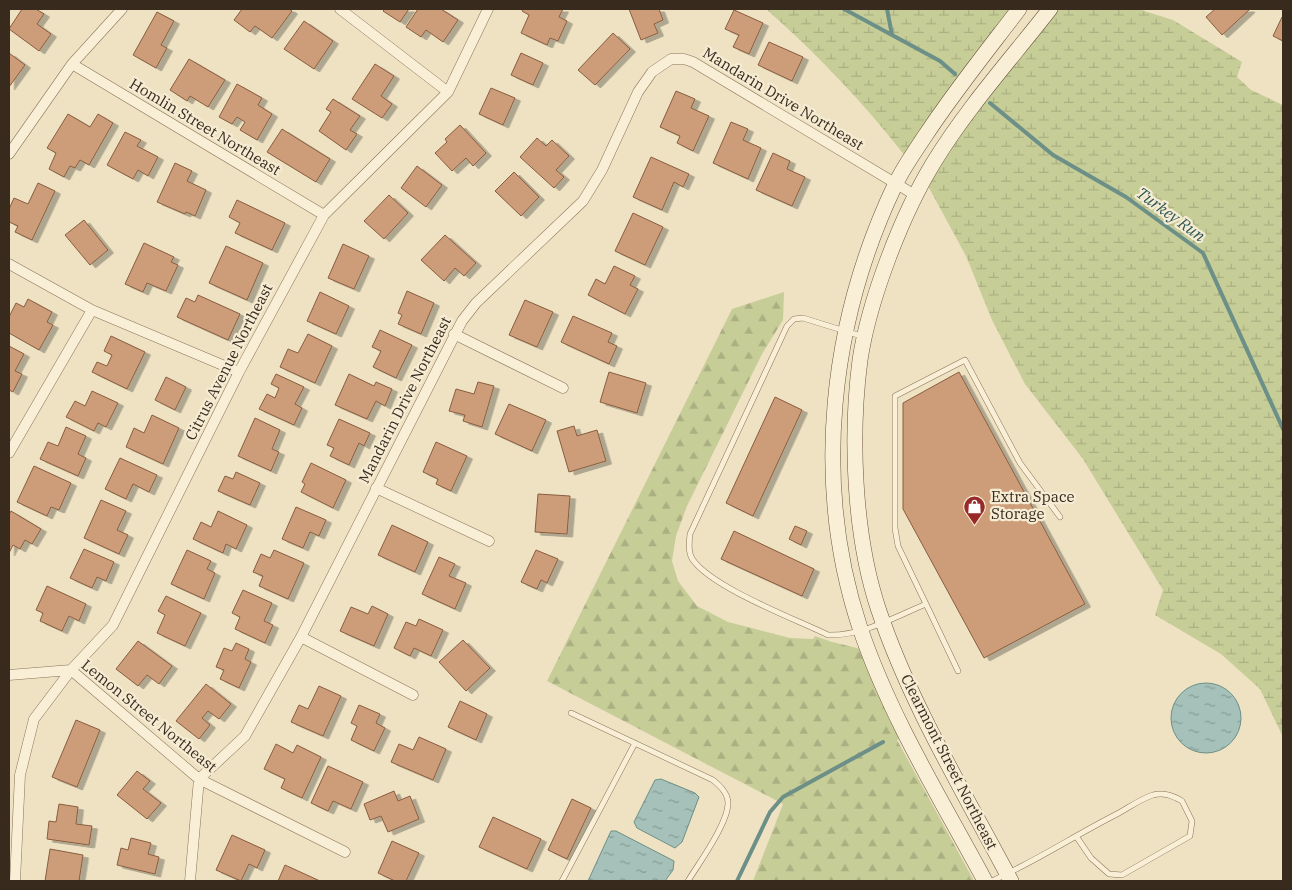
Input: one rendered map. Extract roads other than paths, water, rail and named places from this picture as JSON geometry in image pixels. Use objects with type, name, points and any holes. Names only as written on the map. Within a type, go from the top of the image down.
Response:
[{"type":"street","points":[[9,154],[72,64],[122,9]]},
{"type":"street","points":[[340,9],[448,92]]},
{"type":"street","name":"Citrus Avenue Northeast","points":[[15,881],[13,863],[20,775],[34,719],[71,670],[113,626],[240,372],[324,215],[448,92],[488,9]]},
{"type":"street","name":"Clearmont Street Northeast","points":[[984,881],[890,703],[861,630],[844,567],[833,499],[833,436],[840,356],[858,282],[896,184],[947,103],[1019,9]]},
{"type":"street","name":"Clearmont Street Northeast","points":[[1009,878],[908,686],[884,622],[866,560],[858,497],[855,445],[860,360],[891,255],[915,195],[935,160],[965,117],[1050,9]]},
{"type":"street","name":"Mandarin Drive Northeast","points":[[199,779],[245,736],[301,637],[454,334],[476,303],[583,201],[602,170],[644,81],[658,67],[671,59],[684,59],[705,68],[915,195]]},
{"type":"street","name":"Homlin Street Northeast","points":[[72,64],[324,215]]},
{"type":"street","points":[[9,264],[92,310],[240,372]]},
{"type":"street","points":[[9,453],[92,310]]},
{"type":"street","points":[[454,334],[563,388]]},
{"type":"street","points":[[376,488],[488,542]]},
{"type":"street","points":[[301,637],[413,695]]},
{"type":"street","name":"Lemon Street Northeast","points":[[9,675],[71,670],[199,779],[345,852]]},
{"type":"street","points":[[190,881],[199,779]]},
{"type":"lane","points":[[866,338],[803,318],[794,319],[787,326],[690,534],[689,546],[693,560],[720,584],[828,635],[841,636],[861,630],[926,604]]},
{"type":"lane","points":[[958,671],[898,546],[896,528],[895,396],[965,360],[1020,463],[1060,517]]},
{"type":"lane","points":[[571,713],[713,780],[724,789],[728,802],[725,817],[688,881]]},
{"type":"lane","points":[[562,881],[636,744]]},
{"type":"lane","points":[[992,881],[1009,878],[1076,836],[1153,795],[1169,794],[1182,801],[1192,822],[1190,836],[1122,875],[1109,874],[1091,858],[1076,836]]},
{"type":"water","points":[[1206,683],[1219,686],[1231,693],[1238,705],[1241,718],[1238,731],[1231,743],[1219,750],[1206,753],[1193,750],[1181,743],[1174,731],[1171,718],[1174,705],[1181,693],[1193,686]]},
{"type":"water","points":[[661,779],[695,793],[699,797],[682,842],[675,848],[637,828],[634,822],[655,780]]},
{"type":"water","points":[[611,831],[616,831],[674,861],[673,870],[665,881],[588,881]]},
{"type":"waterway","name":"Turkey Run","points":[[844,9],[940,61],[955,74]]},
{"type":"waterway","points":[[887,9],[892,35]]},
{"type":"waterway","name":"Turkey Run","points":[[990,103],[1053,155],[1126,197],[1203,253],[1283,429]]},
{"type":"waterway","points":[[737,881],[770,812],[783,797],[883,742]]},
{"type":"place","name":"Extra Space Storage","points":[[975,525]]}]
